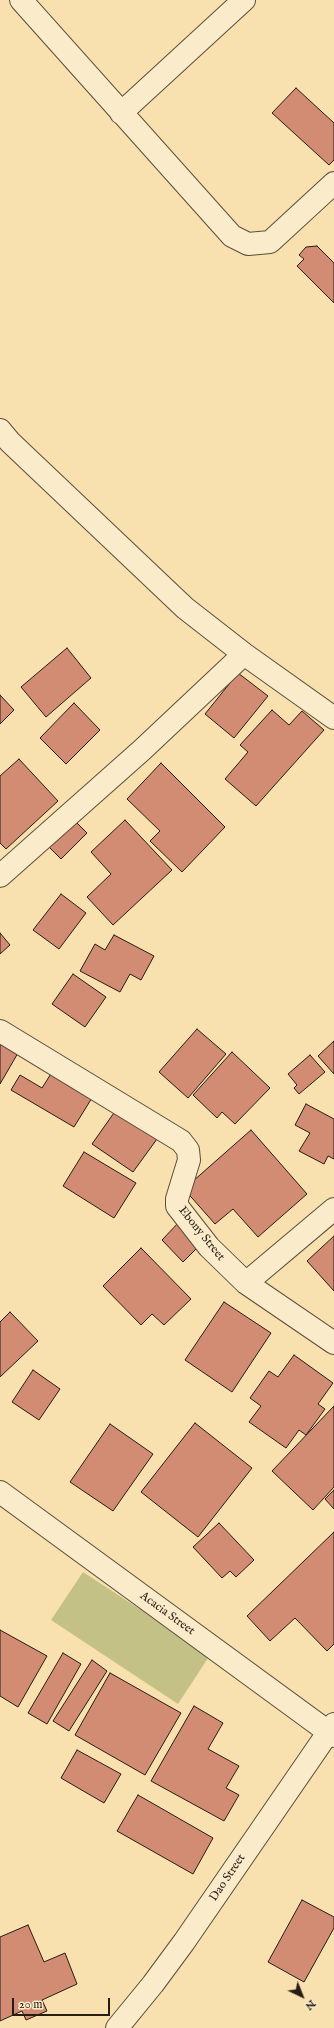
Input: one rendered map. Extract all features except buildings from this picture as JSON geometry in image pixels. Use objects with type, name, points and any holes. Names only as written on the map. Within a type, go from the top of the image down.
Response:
[{"type":"street","points":[[21,0],[232,236],[248,244],[270,242],[334,183]]},
{"type":"street","points":[[121,113],[244,0]]},
{"type":"street","points":[[0,430],[10,442],[185,608],[244,654],[334,718]]},
{"type":"street","points":[[0,876],[142,750],[244,654]]},
{"type":"street","name":"Ebony Street","points":[[0,1031],[181,1141],[188,1150],[189,1160],[177,1199],[177,1206],[209,1247],[246,1283],[334,1343]]},
{"type":"street","points":[[246,1283],[334,1209]]},
{"type":"street","name":"Acacia Street","points":[[0,1492],[332,1730]]},
{"type":"street","name":"Dao Street","points":[[118,2028],[184,1942],[332,1730]]},
{"type":"shaded area","points":[[83,1572],[210,1655],[178,1704],[51,1620]]}]
